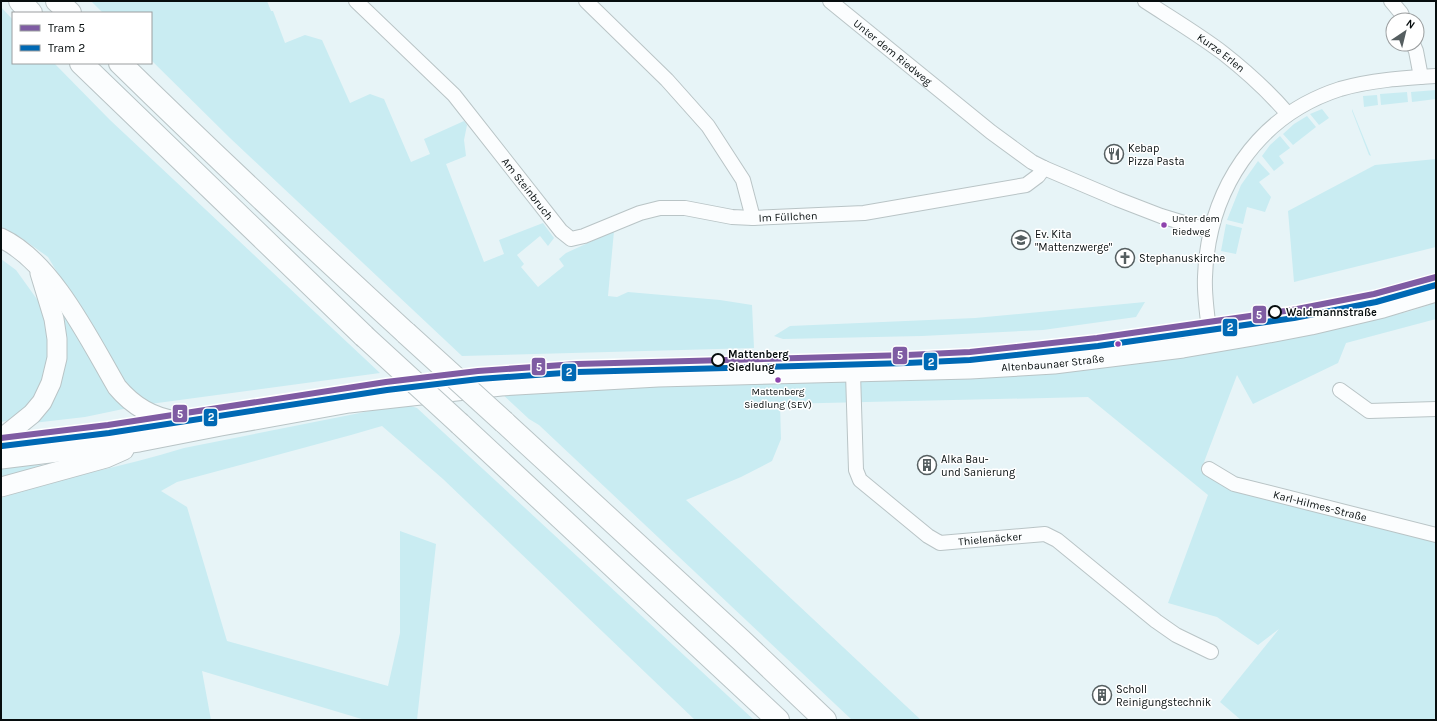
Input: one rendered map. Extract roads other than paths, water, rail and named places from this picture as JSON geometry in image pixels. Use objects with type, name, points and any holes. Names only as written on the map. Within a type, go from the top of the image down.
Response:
[{"type":"highway","points":[[20,1],[30,12]]},
{"type":"highway","points":[[57,1],[69,12]]},
{"type":"highway","points":[[82,64],[364,336],[778,720]]},
{"type":"highway","points":[[121,64],[307,242],[741,640],[825,720]]},
{"type":"main road","points":[[1,238],[24,252],[38,266],[67,302],[117,387],[128,399],[144,410],[161,417],[175,421],[197,421],[221,426]]},
{"type":"main road","points":[[1,439],[32,414],[42,402],[51,383],[57,358],[57,339],[54,319],[38,266]]},
{"type":"main road","name":"Altenbaunaer Straße","points":[[139,442],[349,403],[501,386],[658,377],[853,373],[970,369],[1054,364],[1175,349],[1311,325],[1383,308],[1436,292]]},
{"type":"main road","points":[[1,459],[139,442]]},
{"type":"main road","points":[[1,487],[106,458],[139,442]]},
{"type":"street","name":"Am Steinbruch","points":[[356,1],[454,95],[561,231],[571,239],[584,236],[640,213],[660,208],[685,208],[732,217],[753,218]]},
{"type":"street","name":"Im Füllchen","points":[[586,1],[667,80],[708,126],[743,180],[753,218],[864,213],[1011,188],[1026,185],[1038,176],[1044,168]]},
{"type":"street","name":"Unter dem Riedweg","points":[[830,1],[991,132],[1027,158],[1044,168],[1153,213],[1210,231]]},
{"type":"street","name":"Kurze Erlen","points":[[1145,1],[1222,52],[1260,85],[1288,114]]},
{"type":"street","points":[[1391,1],[1400,12]]},
{"type":"street","points":[[1416,52],[1421,77]]},
{"type":"street","points":[[1211,343],[1205,279],[1210,231],[1216,211],[1226,190],[1245,157],[1264,134],[1288,114],[1312,100],[1341,89],[1375,81],[1436,76]]},
{"type":"street","name":"Thielenäcker","points":[[853,373],[856,470],[860,480],[928,536],[940,543],[1045,534],[1057,540],[1156,621],[1176,635],[1211,652]]},
{"type":"street","points":[[1340,390],[1370,411],[1436,409]]},
{"type":"street","name":"Karl-Hilmes-Straße","points":[[1209,468],[1234,484],[1436,535]]},
{"type":"tram line","name":"5","points":[[1,438],[108,425],[386,382],[478,371],[577,364],[970,352],[1097,338],[1292,310],[1374,294],[1436,277]]},
{"type":"tram line","name":"2","points":[[2,446],[109,433],[387,390],[479,379],[577,372],[970,360],[1098,346],[1294,318],[1376,302],[1436,285]]},
{"type":"place","name":"Kebap Pizza Pasta","points":[[1114,154]]},
{"type":"place","name":"Unter dem Riedweg","points":[[1164,225]]},
{"type":"place","name":"Ev. Kita \"Mattenzwerge\"","points":[[1021,240]]},
{"type":"place","name":"Stephanuskirche","points":[[1125,258]]},
{"type":"place","name":"Waldmannstraße","points":[[1275,312]]},
{"type":"place","name":"Mattenberg Siedlung","points":[[718,360]]},
{"type":"place","name":"Mattenberg Siedlung (SEV)","points":[[778,380]]},
{"type":"place","name":"Alka Bau- und Sanierung","points":[[927,465]]},
{"type":"place","name":"Scholl Reinigungstechnik","points":[[1102,695]]}]
